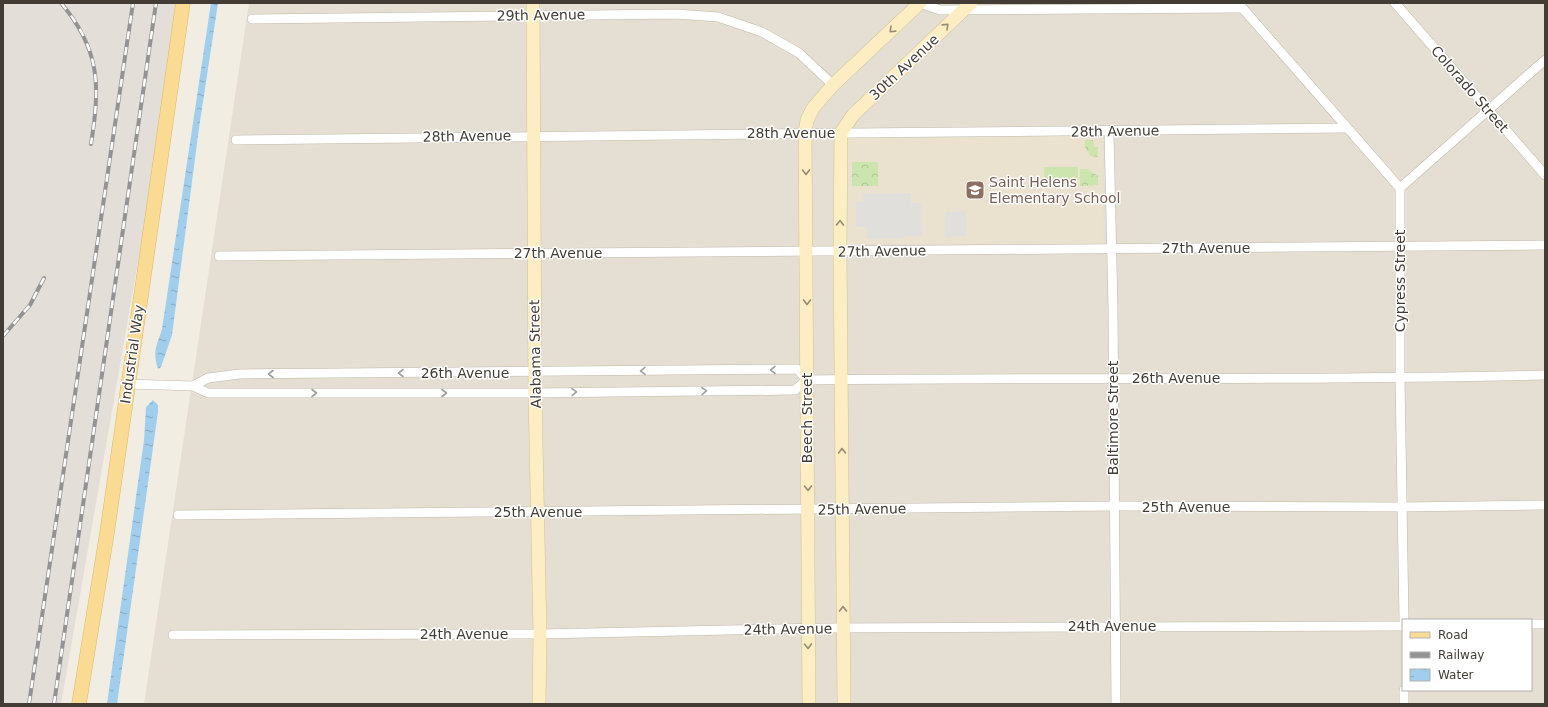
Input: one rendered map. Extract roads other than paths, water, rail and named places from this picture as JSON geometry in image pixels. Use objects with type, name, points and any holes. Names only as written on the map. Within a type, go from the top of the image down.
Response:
[{"type":"main road","name":"Industrial Way","points":[[79,704],[107,532],[127,384],[183,3]]},
{"type":"street","points":[[805,133],[813,108],[833,85],[920,3],[940,10],[967,6],[1240,5],[1400,188],[1545,60]]},
{"type":"street","name":"Colorado Street","points":[[1395,3],[1545,175]]},
{"type":"street","name":"30th Avenue","points":[[841,133],[852,115],[967,6]]},
{"type":"street","name":"29th Avenue","points":[[252,19],[533,9],[718,17],[762,32],[799,53],[833,85]]},
{"type":"street","name":"Alabama Street","points":[[533,9],[532,135],[540,634],[539,704]]},
{"type":"street","name":"28th Avenue","points":[[236,140],[532,135],[1109,132],[1346,128]]},
{"type":"street","name":"Baltimore Street","points":[[1109,132],[1116,704]]},
{"type":"street","name":"Beech Street","points":[[805,133],[808,510],[807,628],[809,704]]},
{"type":"street","points":[[841,133],[840,251],[844,704]]},
{"type":"street","name":"Cypress Street","points":[[1400,188],[1400,378],[1404,619]]},
{"type":"street","name":"27th Avenue","points":[[220,256],[1545,245]]},
{"type":"street","name":"26th Avenue","points":[[193,386],[208,378],[240,374],[535,373],[797,369],[807,380]]},
{"type":"street","name":"26th Avenue","points":[[127,384],[193,386],[208,393],[535,393],[795,390],[807,380],[1400,378],[1545,375]]},
{"type":"street","name":"25th Avenue","points":[[178,515],[1114,506],[1403,507],[1545,504]]},
{"type":"street","points":[[1532,624],[1545,624]]},
{"type":"street","name":"24th Avenue","points":[[173,635],[540,634],[807,628],[1402,626]]},
{"type":"street","points":[[1404,691],[1404,704]]},
{"type":"water","points":[[211,3],[218,3],[199,128],[172,335],[161,367],[158,369],[155,352],[162,329]]},
{"type":"water","points":[[153,400],[158,405],[158,412],[117,704],[107,704],[144,440],[146,407]]},
{"type":"railway","points":[[61,3],[74,20],[84,37],[94,70],[96,105],[91,144]]},
{"type":"railway","points":[[29,704],[133,3]]},
{"type":"railway","points":[[54,704],[156,3]]},
{"type":"railway","points":[[3,336],[30,305],[44,278]]},
{"type":"place","name":"Saint Helens Elementary School","points":[[975,190]]}]
